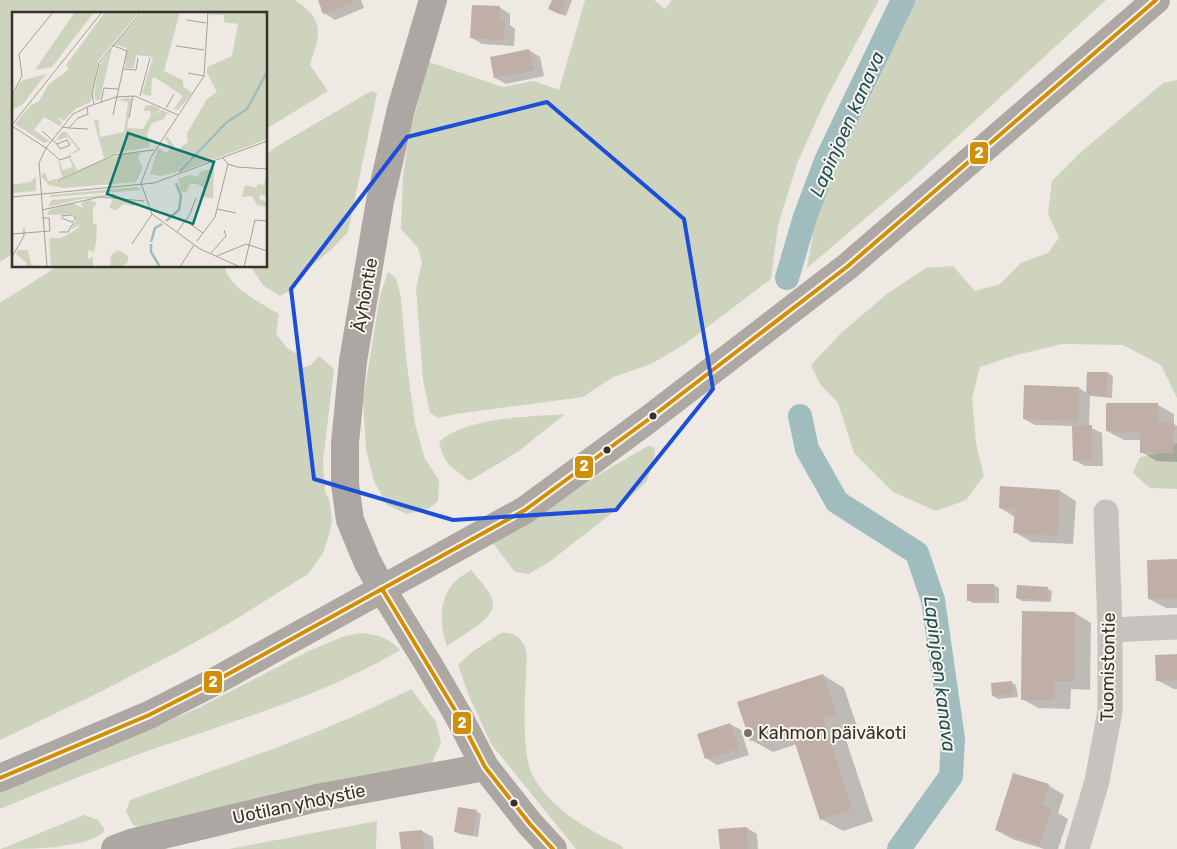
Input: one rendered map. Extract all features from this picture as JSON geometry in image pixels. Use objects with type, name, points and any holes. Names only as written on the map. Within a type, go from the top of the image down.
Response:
[{"type":"highway","points":[[0,778],[148,715],[210,684],[525,510],[656,413],[848,266],[1156,0]]},
{"type":"main road","name":"Äyhöntie","points":[[433,0],[401,109],[380,201],[353,361],[345,443],[345,484],[350,520],[367,561],[382,589],[448,698],[485,767],[530,824],[553,849]]},
{"type":"main road","name":"Uotilan yhdystie","points":[[115,849],[134,842],[317,798],[485,767]]},
{"type":"street","name":"Tuomistontie","points":[[1083,848],[1110,711],[1110,630],[1106,512]]},
{"type":"street","points":[[1110,630],[1177,627]]},
{"type":"highlighted area","points":[[547,102],[684,219],[713,389],[616,510],[453,520],[314,479],[291,289],[407,137]]},
{"type":"green space","points":[[0,0],[295,0],[312,15],[318,29],[318,36],[310,65],[328,91],[268,128],[268,12],[12,12],[12,254],[0,262]]},
{"type":"green space","points":[[585,0],[654,0],[665,9],[672,0],[879,0],[826,99],[798,161],[778,225],[771,279],[685,344],[651,364],[613,377],[583,397],[455,414],[438,418],[430,413],[423,380],[416,288],[422,263],[418,248],[401,229],[403,176],[409,135],[429,62],[503,87],[534,81],[559,90]]},
{"type":"green space","points":[[912,0],[1106,0],[907,183],[807,268],[814,228],[823,196],[879,79]]},
{"type":"green space","points":[[1177,80],[1177,398],[1161,365],[1123,345],[1062,344],[1016,355],[980,367],[972,398],[976,443],[984,476],[966,500],[936,511],[893,492],[854,453],[838,403],[820,384],[811,365],[841,333],[888,293],[926,268],[953,266],[975,291],[1000,284],[1021,263],[1048,253],[1059,238],[1048,214],[1052,181],[1080,153],[1163,83]]},
{"type":"green space","points":[[371,91],[377,93],[348,232],[333,248],[309,268],[293,289],[280,296],[264,286],[251,268],[268,268],[268,154],[274,148]]},
{"type":"green space","points":[[55,268],[226,268],[232,281],[239,288],[279,314],[276,334],[288,349],[297,354],[302,368],[311,365],[319,356],[334,369],[323,461],[325,492],[329,499],[332,520],[323,553],[308,574],[228,624],[179,651],[100,692],[0,740],[0,303]]},
{"type":"green space","points":[[388,272],[396,278],[401,297],[406,357],[415,424],[425,459],[439,480],[438,501],[430,508],[407,514],[387,505],[374,481],[366,450],[363,400],[380,296]]},
{"type":"green space","points":[[565,414],[519,451],[469,481],[447,462],[439,442],[450,434],[481,423]]},
{"type":"green space","points":[[1177,443],[1177,489],[1150,488],[1133,473],[1140,457],[1166,452]]},
{"type":"green space","points":[[648,446],[654,447],[655,455],[647,481],[621,506],[548,563],[528,574],[515,572],[489,538]]},
{"type":"green space","points":[[471,570],[490,594],[493,602],[492,608],[489,615],[483,621],[447,646],[442,622],[444,599],[454,583]]},
{"type":"green space","points":[[360,633],[382,637],[400,650],[343,680],[284,704],[121,761],[0,809],[0,789],[144,732],[200,707],[311,650],[342,637]]},
{"type":"green space","points":[[501,633],[509,633],[516,636],[521,640],[526,650],[525,741],[529,766],[533,776],[550,799],[560,808],[584,826],[622,846],[623,849],[576,849],[491,744],[469,696],[458,665],[472,652]]},
{"type":"green space","points":[[411,689],[436,722],[441,742],[432,763],[144,829],[133,825],[126,811],[130,800],[308,735],[377,706]]},
{"type":"green space","points":[[84,815],[98,820],[105,830],[86,841],[58,847],[1,849]]},
{"type":"green space","points":[[377,821],[376,849],[229,849]]},
{"type":"building","points":[[318,0],[353,0],[354,2],[323,14]]},
{"type":"building","points":[[552,0],[566,0],[560,14],[548,9]]},
{"type":"building","points":[[472,5],[500,6],[499,21],[505,21],[504,40],[470,38]]},
{"type":"building","points":[[529,49],[534,70],[494,78],[490,57]]},
{"type":"building","points":[[1087,372],[1108,372],[1107,396],[1086,395]]},
{"type":"building","points":[[1024,385],[1079,387],[1078,421],[1023,419]]},
{"type":"building","points":[[1106,403],[1158,403],[1158,422],[1174,423],[1173,453],[1140,453],[1140,432],[1106,431]]},
{"type":"building","points":[[1092,425],[1092,460],[1073,461],[1072,426]]},
{"type":"building","points":[[1000,486],[1060,490],[1057,536],[1013,533],[1015,509],[999,508]]},
{"type":"building","points":[[1177,559],[1177,598],[1148,599],[1147,560]]},
{"type":"building","points":[[967,584],[994,584],[994,601],[967,601]]},
{"type":"building","points":[[1017,585],[1048,587],[1047,600],[1016,598]]},
{"type":"building","points":[[1022,611],[1075,612],[1074,681],[1055,681],[1054,700],[1021,700]]},
{"type":"building","points":[[1177,654],[1177,680],[1156,681],[1155,655]]},
{"type":"building","points":[[823,674],[836,714],[823,719],[852,809],[820,820],[790,728],[750,741],[737,702]]},
{"type":"building","points":[[1012,681],[1013,694],[992,696],[991,683]]},
{"type":"building","points":[[730,723],[739,749],[705,759],[697,734]]},
{"type":"building","points":[[1013,773],[1049,784],[1042,805],[1052,808],[1040,845],[995,830]]},
{"type":"building","points":[[458,807],[477,810],[473,835],[454,832]]},
{"type":"building","points":[[747,827],[748,849],[720,849],[718,829]]},
{"type":"building","points":[[422,830],[424,849],[401,849],[399,832]]},
{"type":"waterway","name":"Lapinjoen kanava","points":[[787,278],[805,217],[826,161],[903,0]]},
{"type":"waterway","name":"Lapinjoen kanava","points":[[800,416],[807,449],[837,502],[917,553],[933,600],[953,739],[951,776],[899,849]]},
{"type":"transit line","name":"2","points":[[0,778],[149,715],[210,684],[525,510],[649,419],[848,266],[1156,0]]},
{"type":"transit line","name":"2","points":[[382,589],[458,715],[485,767],[530,824],[553,849]]},
{"type":"place","name":"Kahmon päiväkoti","points":[[748,733]]}]
